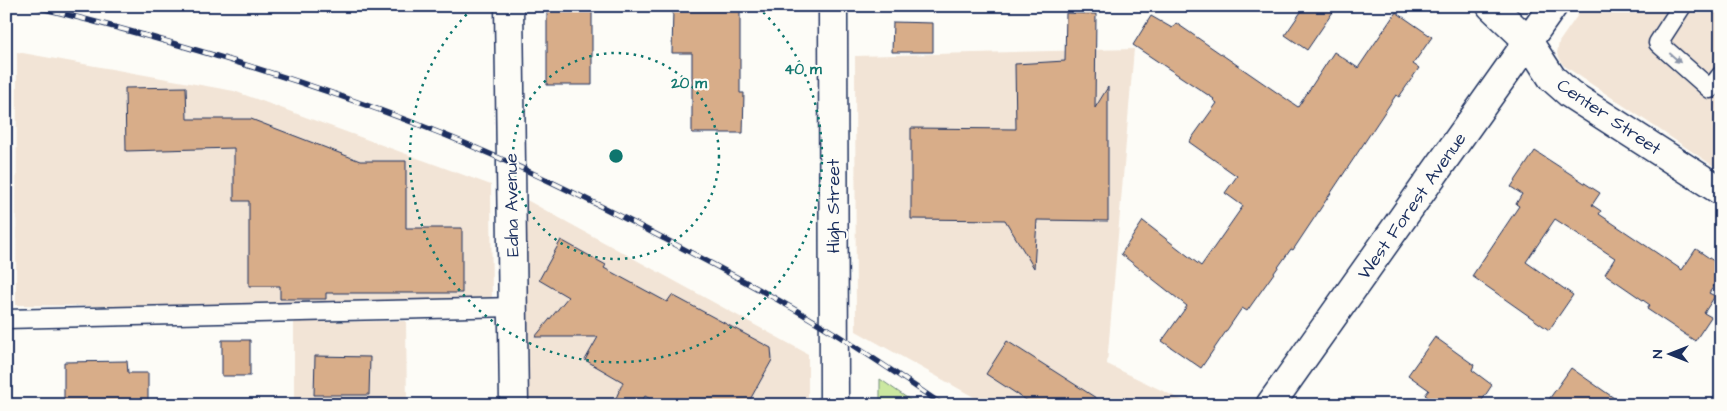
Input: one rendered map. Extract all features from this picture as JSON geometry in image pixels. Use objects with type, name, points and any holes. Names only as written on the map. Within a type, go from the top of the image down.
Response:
[{"type":"street","name":"Edna Avenue","points":[[509,6],[514,405]]},
{"type":"street","name":"High Street","points":[[833,6],[834,405]]},
{"type":"street","name":"Center Street","points":[[1491,6],[1528,41],[1552,78],[1570,94],[1721,191]]},
{"type":"street","name":"West Forest Avenue","points":[[1270,405],[1553,6]]},
{"type":"lane","points":[[1682,6],[1658,42],[1717,87]]},
{"type":"lane","points":[[6,319],[514,307]]},
{"type":"shaded area","points":[[1584,6],[1721,6],[1721,171],[1563,65],[1557,53],[1559,42]]},
{"type":"shaded area","points":[[1134,49],[1107,364],[1192,405],[988,405],[856,331],[855,56]]},
{"type":"shaded area","points":[[17,52],[234,91],[491,185],[492,308],[406,310],[16,305]]},
{"type":"shaded area","points":[[523,198],[808,354],[808,405],[525,405]]},
{"type":"shaded area","points":[[406,321],[407,405],[294,405],[294,322]]},
{"type":"green space","points":[[880,379],[917,405],[880,405]]},
{"type":"building","points":[[547,6],[592,6],[592,85],[547,85]]},
{"type":"building","points":[[1305,6],[1337,6],[1307,50],[1285,35]]},
{"type":"building","points":[[673,9],[740,10],[740,93],[744,93],[743,133],[692,133],[692,53],[672,53]]},
{"type":"building","points":[[1396,12],[1432,37],[1413,64],[1419,68],[1399,97],[1396,95],[1293,250],[1291,249],[1247,311],[1242,308],[1201,368],[1162,341],[1187,306],[1121,254],[1143,221],[1201,266],[1243,206],[1225,193],[1237,176],[1189,142],[1217,103],[1214,99],[1133,45],[1151,16],[1172,28],[1176,23],[1298,107],[1334,52],[1358,68]]},
{"type":"building","points":[[1066,13],[1096,14],[1095,108],[1108,87],[1108,221],[1037,220],[1034,268],[1005,220],[911,219],[911,128],[1016,129],[1015,64],[1065,61]]},
{"type":"building","points":[[893,22],[933,23],[933,52],[892,52]]},
{"type":"building","points":[[186,87],[187,119],[251,119],[360,161],[406,161],[406,228],[462,228],[462,293],[326,293],[326,299],[280,299],[280,286],[249,286],[249,201],[234,201],[234,148],[126,151],[125,88]]},
{"type":"building","points":[[1535,151],[1600,193],[1592,205],[1601,211],[1599,214],[1682,270],[1696,249],[1721,266],[1721,276],[1709,293],[1715,296],[1704,313],[1711,317],[1695,341],[1647,309],[1650,305],[1605,274],[1615,258],[1555,219],[1526,262],[1573,295],[1549,330],[1472,276],[1519,206],[1516,204],[1522,194],[1511,187]]},
{"type":"building","points":[[561,240],[606,265],[604,268],[667,302],[672,295],[771,348],[772,360],[747,405],[661,405],[645,396],[639,405],[613,405],[623,382],[585,360],[598,337],[535,337],[568,297],[539,280]]},
{"type":"building","points":[[1435,337],[1474,365],[1472,370],[1492,385],[1479,405],[1439,405],[1425,395],[1429,390],[1408,375]]},
{"type":"building","points":[[222,340],[250,340],[250,376],[222,376]]},
{"type":"building","points":[[1007,341],[1107,405],[1034,405],[986,374]]},
{"type":"building","points":[[315,356],[370,357],[369,395],[314,395]]},
{"type":"building","points":[[127,361],[128,373],[148,373],[148,405],[64,405],[64,362]]},
{"type":"building","points":[[1571,368],[1624,405],[1545,405]]},
{"type":"railway","points":[[33,6],[130,31],[275,74],[370,106],[479,149],[602,207],[749,284],[834,333],[943,405]]}]
